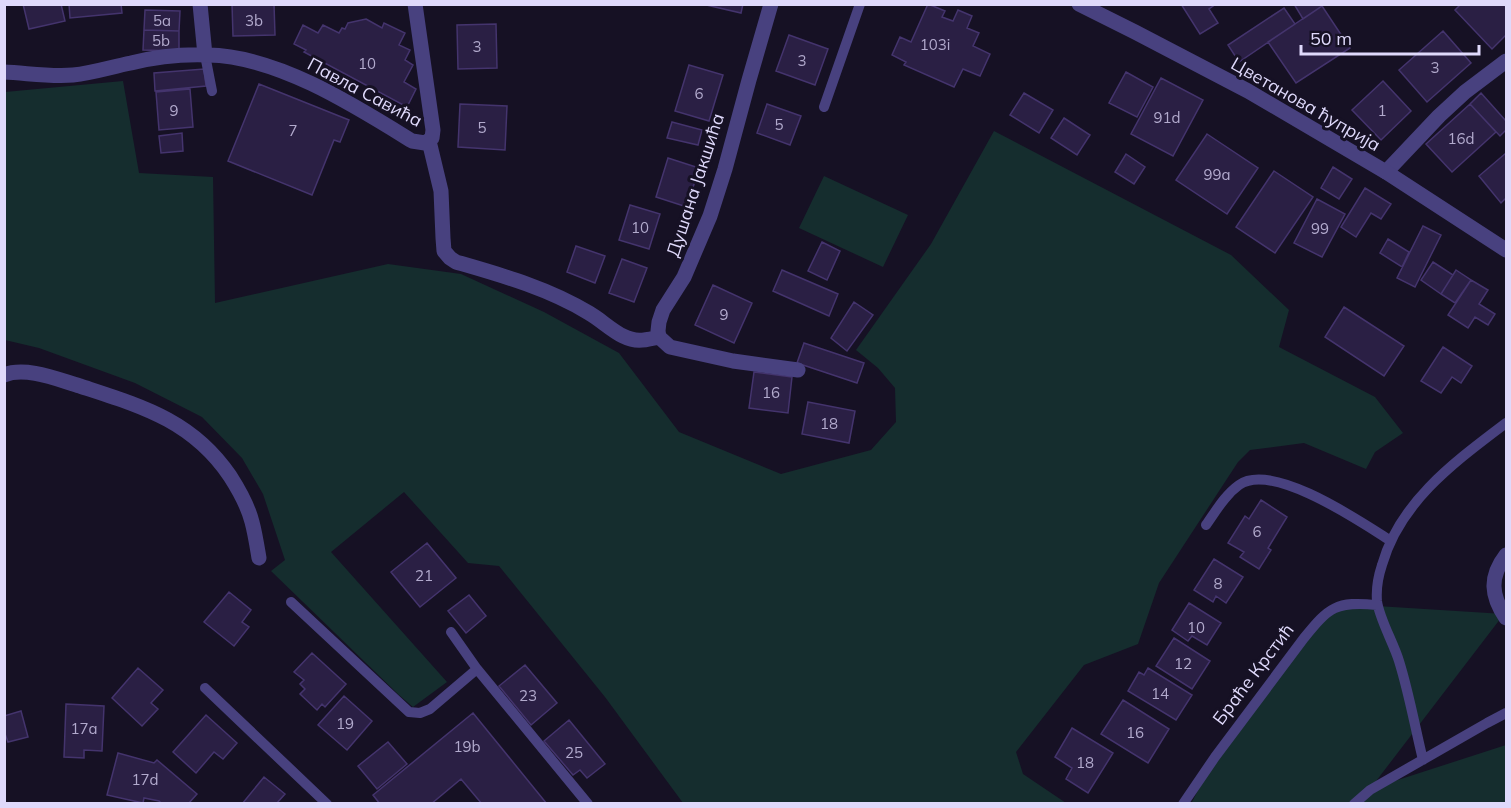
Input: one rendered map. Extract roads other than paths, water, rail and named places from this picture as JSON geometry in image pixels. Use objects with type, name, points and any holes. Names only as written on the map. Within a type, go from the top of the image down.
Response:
[{"type":"street","points":[[200,4],[205,55]]},
{"type":"street","name":"Павла Савића","points":[[4,72],[71,75],[95,72],[152,58],[219,55],[244,59],[292,76],[337,97],[412,141],[425,143],[432,138],[433,130],[415,4]]},
{"type":"street","name":"Душана Јакшића","points":[[659,337],[658,322],[663,310],[688,270],[710,216],[771,4]]},
{"type":"street","name":"Цветанова ћуприја","points":[[1079,4],[1248,91],[1386,172],[1506,250]]},
{"type":"street","points":[[1386,172],[1466,92],[1506,61]]},
{"type":"street","points":[[429,141],[441,191],[444,251],[456,262],[548,292],[589,312],[623,336],[638,341],[659,337],[670,347],[733,361],[798,370]]},
{"type":"street","points":[[4,375],[23,372],[60,380],[140,406],[174,422],[192,434],[220,462],[238,489],[252,520],[259,558]]},
{"type":"street","points":[[1505,616],[1494,593],[1495,574],[1506,555]]},
{"type":"lane","points":[[824,107],[860,4]]},
{"type":"lane","points":[[205,55],[212,90]]},
{"type":"lane","points":[[1423,760],[1399,662],[1377,605],[1376,590],[1380,570],[1398,526],[1412,507],[1433,483],[1506,423]]},
{"type":"lane","points":[[1206,525],[1240,484],[1252,479],[1264,479],[1296,488],[1324,501],[1391,541]]},
{"type":"lane","points":[[291,602],[409,712],[420,713],[430,709],[477,669]]},
{"type":"lane","name":"Браће Крстић","points":[[1183,804],[1319,619],[1332,609],[1345,604],[1377,605]]},
{"type":"lane","points":[[451,632],[477,669],[588,804]]},
{"type":"lane","points":[[206,688],[327,804]]},
{"type":"lane","points":[[1354,804],[1370,790],[1506,713]]}]
